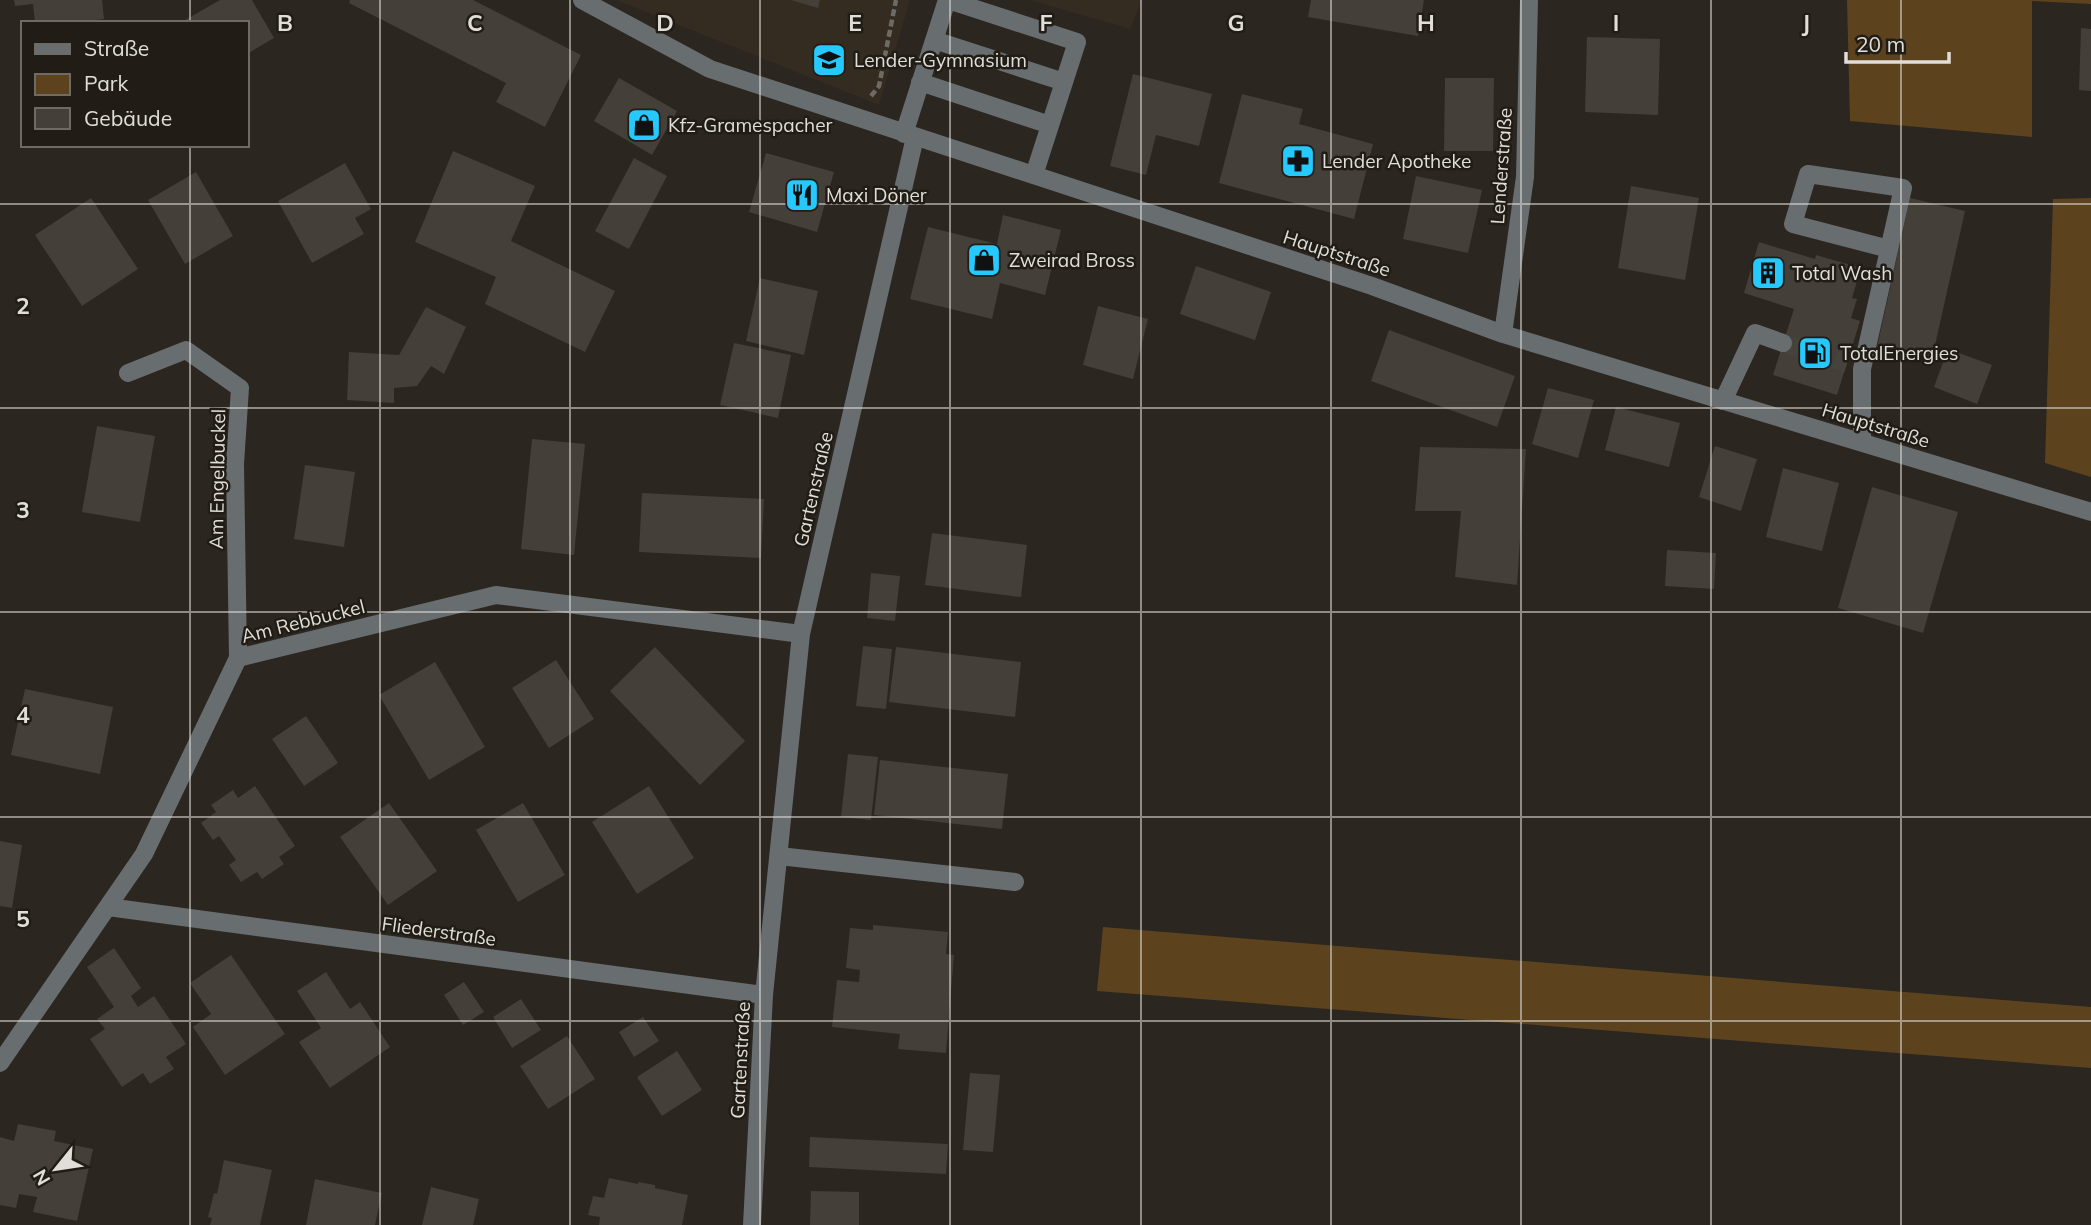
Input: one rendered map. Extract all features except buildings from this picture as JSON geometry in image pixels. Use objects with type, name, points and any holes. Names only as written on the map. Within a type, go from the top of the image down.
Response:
[{"type":"street","name":"Hauptstraße","points":[[582,0],[710,69],[1372,286],[1503,334],[2091,512]]},
{"type":"street","name":"Gartenstraße","points":[[752,1225],[764,995],[801,634],[920,82],[947,0]]},
{"type":"street","points":[[947,0],[1077,41],[1034,175]]},
{"type":"street","name":"Lenderstraße","points":[[1503,334],[1525,177],[1529,0]]},
{"type":"street","points":[[934,40],[1064,82]]},
{"type":"street","points":[[920,82],[1050,125]]},
{"type":"street","points":[[1861,443],[1854,366],[1889,249],[1903,188],[1808,174],[1793,224],[1889,249]]},
{"type":"street","points":[[1723,401],[1755,333],[1783,343]]},
{"type":"street","name":"Am Engelbuckel","points":[[128,373],[186,350],[240,388],[235,464],[238,658]]},
{"type":"street","name":"Am Rebbuckel","points":[[0,1063],[144,854],[238,658],[496,595],[801,634]]},
{"type":"street","points":[[779,856],[1015,882]]},
{"type":"street","name":"Fliederstraße","points":[[108,907],[764,995]]},
{"type":"path","points":[[852,117],[879,86],[896,0]]},
{"type":"shaded area","name":"Lender-Gymnasium","points":[[616,0],[910,0],[879,105]]},
{"type":"shaded area","name":"Lender-Gymnasium","points":[[1030,0],[1142,0],[1130,29]]},
{"type":"green space","points":[[1847,0],[2091,0],[2091,4],[2032,1],[2032,137],[1850,121]]},
{"type":"green space","points":[[2091,198],[2091,477],[2045,463],[2053,199]]},
{"type":"green space","points":[[1103,927],[2091,1007],[2091,1068],[1097,991]]},
{"type":"tunnel","points":[[1783,343],[1847,364]]},
{"type":"place","name":"Lender-Gymnasium","points":[[829,60]]},
{"type":"place","name":"Kfz-Gramespacher","points":[[644,125]]},
{"type":"place","name":"Lender Apotheke","points":[[1298,161]]},
{"type":"place","name":"Maxi Döner","points":[[802,195]]},
{"type":"place","name":"Zweirad Bross","points":[[984,260]]},
{"type":"place","name":"Total Wash","points":[[1768,273]]},
{"type":"place","name":"TotalEnergies","points":[[1815,353]]}]
